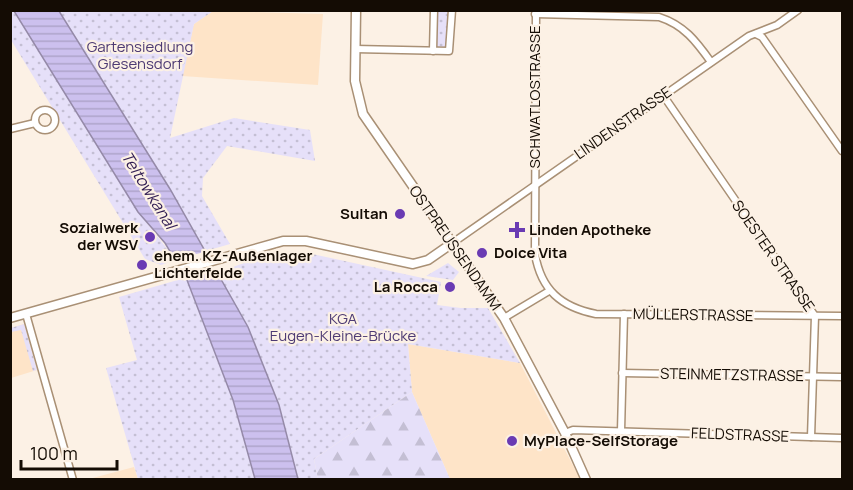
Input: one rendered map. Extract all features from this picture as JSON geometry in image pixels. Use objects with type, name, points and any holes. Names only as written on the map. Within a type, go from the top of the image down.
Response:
[{"type":"main road","name":"OSTPREUSSENDAMM","points":[[356,10],[356,87],[363,114],[504,318],[565,433],[586,480]]},
{"type":"main road","points":[[10,318],[269,244],[293,241],[415,264],[428,260],[451,244]]},
{"type":"street","points":[[433,51],[434,10]]},
{"type":"street","points":[[355,49],[449,51],[452,10]]},
{"type":"street","name":"LINDENSTRASSE","points":[[451,244],[749,36],[777,25],[798,10]]},
{"type":"street","points":[[536,12],[659,17],[684,29],[711,62]]},
{"type":"street","name":"SCHWATLOSTRASSE","points":[[535,184],[536,12]]},
{"type":"street","points":[[756,34],[762,37],[843,151]]},
{"type":"street","name":"SOESTER STRASSE","points":[[663,95],[816,316],[811,437]]},
{"type":"street","points":[[10,129],[35,123]]},
{"type":"street","points":[[504,318],[549,291],[542,279],[535,254],[535,184]]},
{"type":"street","name":"MÜLLERSTRASSE","points":[[549,291],[590,313],[843,316]]},
{"type":"street","points":[[26,314],[73,480]]},
{"type":"street","points":[[621,431],[624,314]]},
{"type":"street","name":"STEINMETZSTRASSE","points":[[622,373],[843,377]]},
{"type":"street","name":"FELDSTRASSE","points":[[565,433],[573,430],[843,438]]},
{"type":"shaded area","points":[[213,11],[323,14],[318,85],[182,76],[194,24]]},
{"type":"shaded area","points":[[24,324],[37,370],[11,378],[11,328]]},
{"type":"shaded area","points":[[408,344],[520,363],[580,479],[450,479],[412,392]]},
{"type":"shaded area","points":[[134,467],[138,479],[89,479]]},
{"type":"green space","points":[[11,11],[14,11],[138,212],[176,260],[161,265],[145,259],[11,40]]},
{"type":"green space","name":"Gartensiedlung Giesensdorf","points":[[59,11],[213,11],[194,24],[170,138],[234,118],[310,130],[315,161],[227,146],[203,178],[202,196],[230,244],[206,251]]},
{"type":"green space","points":[[438,11],[448,11],[447,47],[436,47]]},
{"type":"green space","name":"KGA Eugen-Kleine-Brücke","points":[[303,252],[441,282],[437,305],[488,308],[520,363],[408,344],[412,392],[314,459],[318,479],[298,479],[284,425],[266,373],[216,273],[258,258]]},
{"type":"green space","points":[[448,263],[459,272],[453,280],[426,276]]},
{"type":"green space","points":[[181,279],[187,280],[233,400],[255,479],[138,479],[106,368],[137,360],[119,297]]},
{"type":"green space","points":[[24,324],[37,370],[33,371],[21,330],[11,332],[11,328]]},
{"type":"green space","points":[[412,392],[450,479],[318,479],[314,459]]},
{"type":"water","name":"Teltowkanal","points":[[14,11],[59,11],[170,189],[248,327],[279,405],[298,479],[255,479],[233,400],[187,280],[165,243],[138,212]]},
{"type":"pier","points":[[208,251],[219,270],[184,281],[173,260]]},
{"type":"place","name":"Sultan","points":[[400,214]]},
{"type":"place","name":"Linden Apotheke","points":[[517,230]]},
{"type":"place","name":"Sozialwerk der WSV","points":[[150,237]]},
{"type":"place","name":"Dolce Vita","points":[[482,253]]},
{"type":"place","name":"ehem. KZ-Außenlager Lichterfelde","points":[[142,265]]},
{"type":"place","name":"La Rocca","points":[[450,287]]},
{"type":"place","name":"MyPlace-SelfStorage","points":[[512,441]]}]
